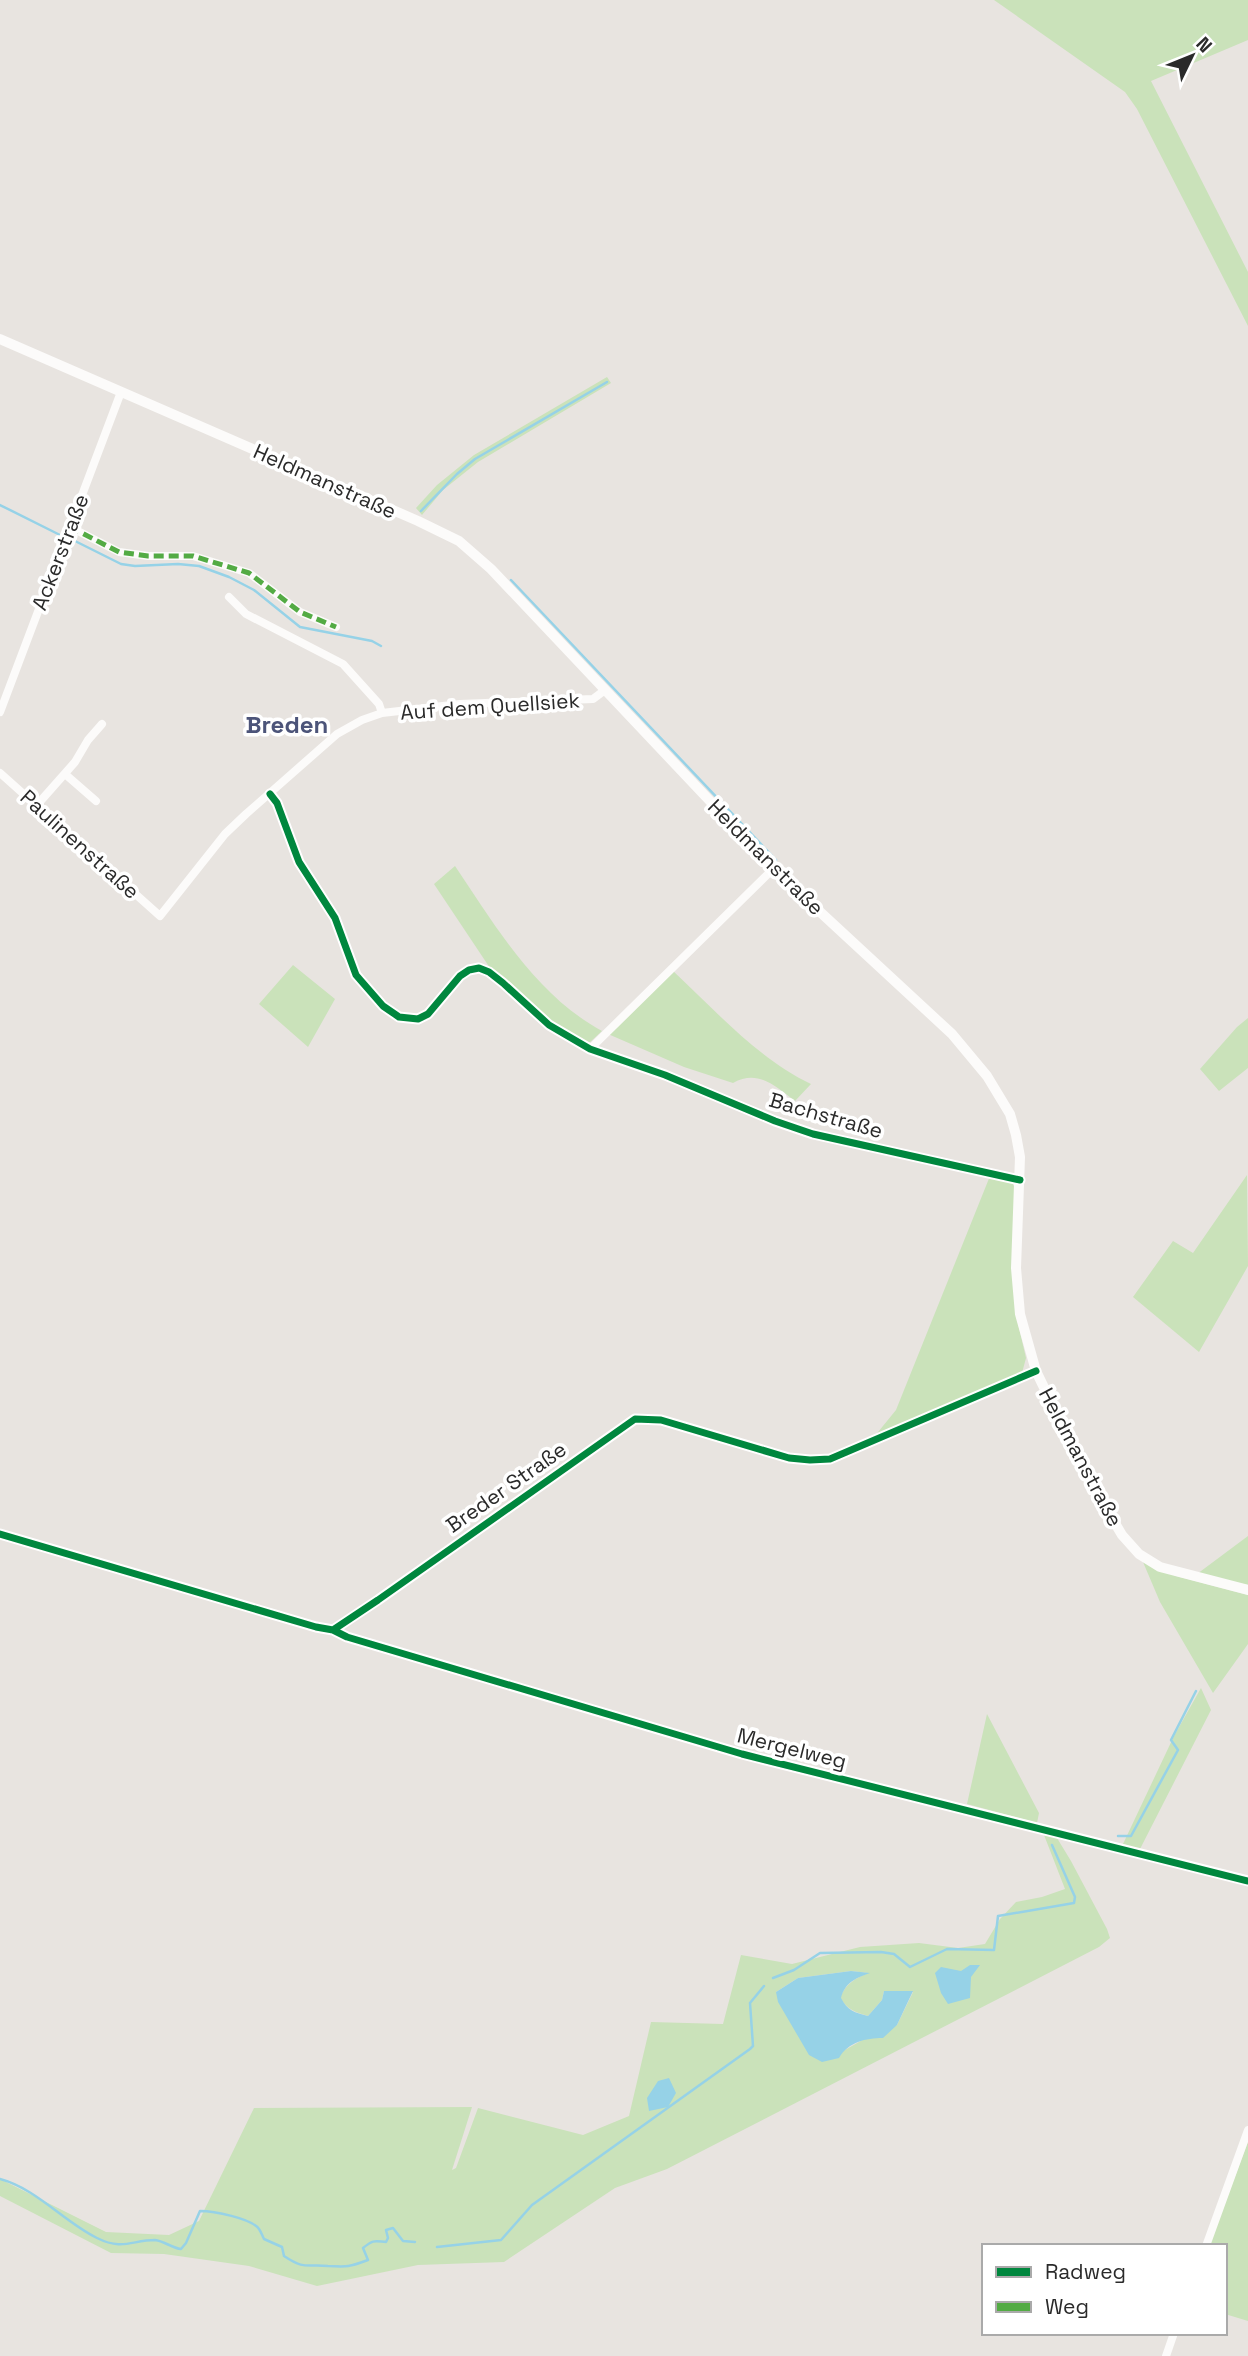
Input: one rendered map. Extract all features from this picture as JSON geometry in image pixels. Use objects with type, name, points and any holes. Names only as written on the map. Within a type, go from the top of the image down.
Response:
[{"type":"main road","name":"Heldmanstraße","points":[[0,339],[418,521],[459,541],[491,569],[774,868],[931,1013],[971,1054],[1010,1114],[1020,1157],[1016,1268],[1020,1314],[1036,1371],[1103,1503],[1132,1547],[1160,1567],[1248,1590]]},
{"type":"street","name":"Ackerstraße","points":[[0,712],[121,392]]},
{"type":"street","points":[[70,527],[119,552],[148,556],[193,556],[249,573],[299,612],[336,627]]},
{"type":"street","points":[[229,597],[246,614],[343,664],[379,704],[382,713]]},
{"type":"street","name":"Auf dem Quellsiek","points":[[160,916],[225,834],[348,727],[382,713],[460,704],[593,699],[605,690]]},
{"type":"street","points":[[37,805],[65,774],[102,724]]},
{"type":"street","name":"Paulinenstraße","points":[[0,773],[160,916]]},
{"type":"street","points":[[65,774],[96,801]]},
{"type":"street","name":"Bachstraße","points":[[270,794],[277,803],[299,862],[335,918],[356,975],[383,1006],[399,1017],[418,1019],[428,1014],[460,976],[468,970],[479,968],[489,972],[549,1025],[590,1049],[665,1075],[738,1107],[813,1135],[1020,1180]]},
{"type":"street","points":[[590,1049],[774,868]]},
{"type":"street","name":"Breder Straße","points":[[333,1630],[635,1419],[661,1420],[789,1458],[810,1461],[830,1459],[1036,1371]]},
{"type":"street","points":[[0,1534],[333,1630]]},
{"type":"street","name":"Mergelweg","points":[[333,1630],[346,1637],[742,1754],[1248,1881]]},
{"type":"street","points":[[1207,2244],[1248,2130]]},
{"type":"street","points":[[1166,2356],[1173,2335]]},
{"type":"green space","points":[[994,0],[1248,0],[1248,40],[1151,81],[1248,272],[1248,326],[1137,109],[1125,92]]},
{"type":"green space","points":[[607,377],[611,383],[478,462],[443,490],[422,515],[416,508],[437,485],[474,455]]},
{"type":"green space","points":[[455,866],[502,936],[537,979],[578,1016],[602,1031],[588,1044],[554,1024],[490,968],[434,884]]},
{"type":"green space","points":[[293,965],[335,999],[308,1047],[259,1004]]},
{"type":"green space","points":[[672,970],[755,1047],[792,1074],[811,1084],[795,1101],[766,1081],[750,1078],[733,1083],[684,1067],[608,1034]]},
{"type":"green space","points":[[1248,1018],[1248,1068],[1219,1091],[1200,1069]]},
{"type":"green space","points":[[1247,1175],[1248,1266],[1199,1352],[1133,1297],[1173,1241],[1193,1253]]},
{"type":"green space","points":[[990,1176],[1011,1181],[1015,1188],[1016,1315],[1026,1358],[1022,1373],[874,1437],[896,1410]]},
{"type":"green space","points":[[1248,1536],[1248,1585],[1197,1574]]},
{"type":"green space","points":[[1143,1562],[1176,1576],[1248,1595],[1248,1644],[1213,1693],[1160,1602]]},
{"type":"green space","points":[[1201,1688],[1211,1710],[1140,1849],[1123,1844],[1174,1736]]},
{"type":"green space","points":[[987,1714],[1039,1813],[1037,1823],[967,1804]]},
{"type":"green space","points":[[1044,1835],[1057,1838],[1107,1929],[1110,1938],[1099,1947],[667,2169],[615,2188],[504,2262],[418,2265],[317,2286],[249,2266],[164,2254],[111,2253],[0,2196],[0,2179],[106,2232],[169,2235],[199,2221],[254,2108],[472,2107],[452,2170],[456,2168],[478,2108],[583,2135],[629,2116],[651,2022],[723,2024],[741,1955],[792,1964],[860,1947],[919,1943],[958,1948],[985,1944],[1000,1919],[1016,1902],[1065,1889]],"holes":[[[851,1971],[868,1973],[851,1982],[840,1998],[856,2012],[868,2016],[882,2000],[884,1991],[913,1992],[897,2025],[843,2051],[776,1992],[798,1978]]]},
{"type":"green space","points":[[1248,2142],[1248,2321],[1227,2315],[1227,2244],[1210,2244]]},
{"type":"water","points":[[970,1965],[980,1965],[971,1977],[970,1998],[948,2004],[941,1993],[935,1973],[941,1967],[961,1971]]},
{"type":"water","points":[[851,1971],[870,1973],[851,1982],[841,1998],[849,2008],[859,2014],[868,2016],[882,2000],[884,1991],[913,1991],[897,2025],[883,2038],[858,2042],[847,2048],[839,2058],[822,2062],[809,2055],[778,2002],[776,1992],[798,1978]]},
{"type":"water","points":[[669,2078],[676,2093],[668,2107],[649,2111],[647,2098],[658,2081]]},
{"type":"waterway","points":[[421,511],[475,459],[607,382]]},
{"type":"waterway","points":[[0,505],[62,536]]},
{"type":"waterway","points":[[69,538],[121,564],[199,566],[254,590],[300,627],[372,641],[381,646]]},
{"type":"waterway","points":[[511,580],[776,860]]},
{"type":"waterway","points":[[1118,1836],[1131,1836],[1178,1750],[1171,1740],[1196,1691]]},
{"type":"waterway","points":[[773,1978],[794,1970],[820,1953],[894,1954],[910,1967],[947,1949],[994,1950],[998,1916],[1074,1903],[1075,1897],[1052,1845]]},
{"type":"waterway","points":[[437,2247],[501,2240],[532,2205],[750,2049],[753,2046],[750,2003],[764,1986]]},
{"type":"waterway","points":[[0,2179],[26,2190],[85,2231],[114,2244],[155,2240],[181,2249],[200,2211],[240,2218],[255,2225],[264,2239],[282,2247],[284,2256],[306,2266],[344,2266],[368,2260],[363,2248],[375,2241],[386,2242],[386,2230],[393,2228],[403,2241],[415,2242]]},
{"type":"marked path","points":[[70,527],[119,552],[148,556],[193,556],[249,573],[300,612],[336,627]]},
{"type":"cycle path","points":[[270,794],[277,803],[299,862],[335,918],[356,975],[383,1006],[399,1017],[418,1019],[428,1014],[460,976],[479,968],[503,983],[549,1025],[590,1049],[665,1075],[813,1134],[1020,1180]]},
{"type":"cycle path","points":[[0,1534],[333,1630],[635,1419],[661,1420],[789,1458],[830,1459],[1036,1371]]},
{"type":"cycle path","points":[[333,1630],[347,1637],[742,1754],[1248,1881]]},
{"type":"district","name":"Breden","points":[[287,724]]}]
